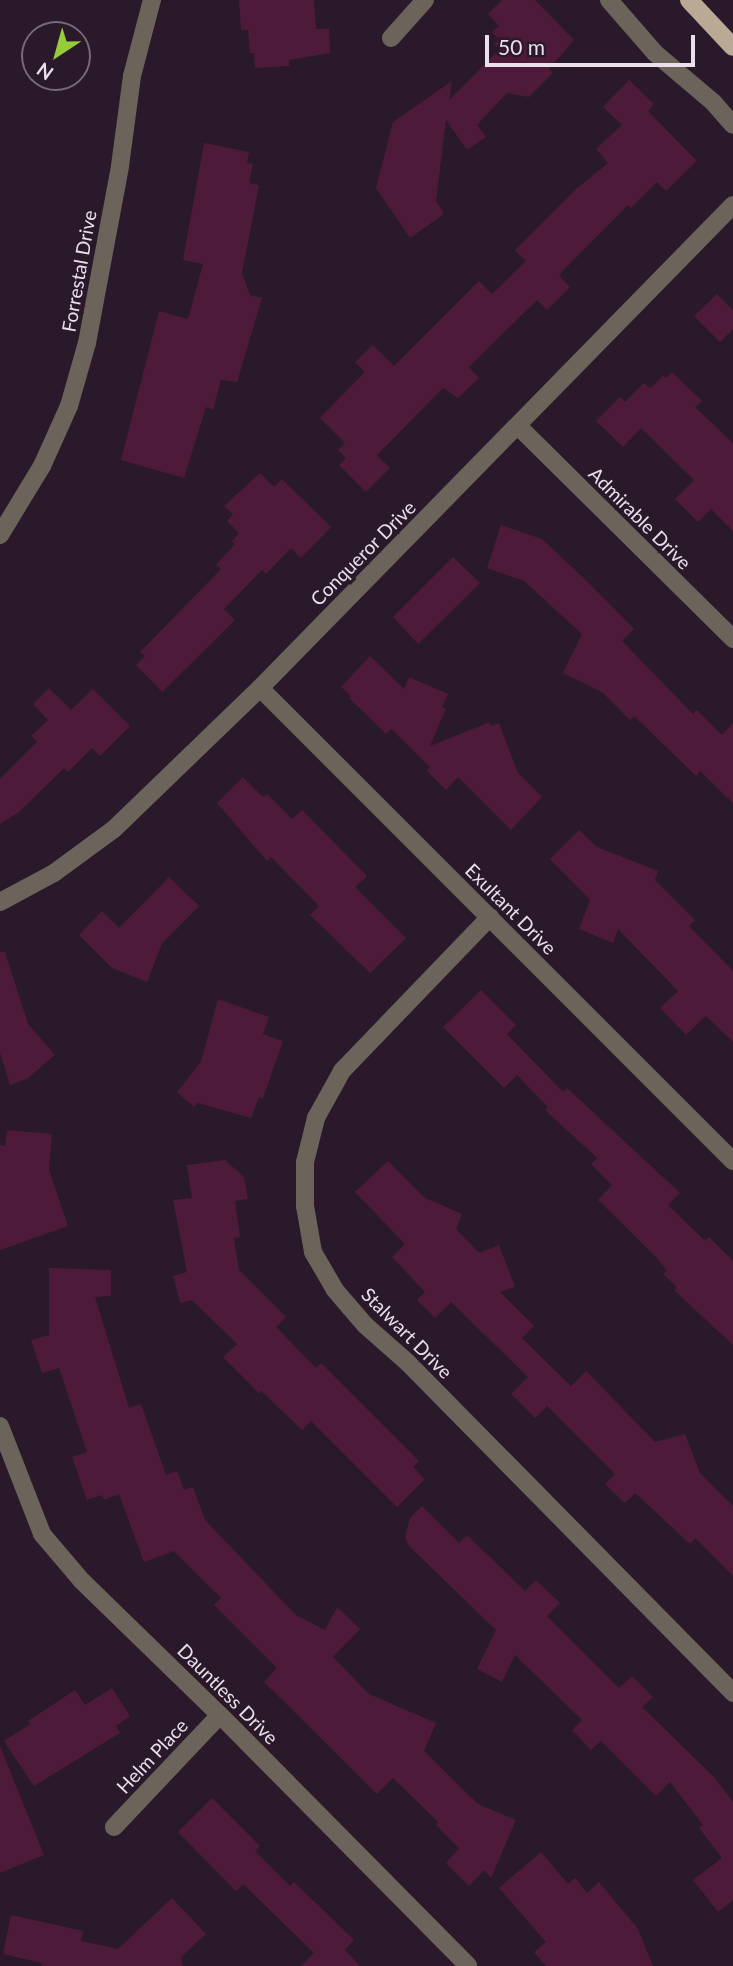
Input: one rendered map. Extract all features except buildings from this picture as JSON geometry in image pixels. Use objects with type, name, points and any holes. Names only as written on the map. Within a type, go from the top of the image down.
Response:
[{"type":"main road","points":[[689,0],[733,47]]},
{"type":"street","name":"Forrestal Drive","points":[[0,535],[42,466],[69,406],[87,343],[120,166],[132,76],[152,0]]},
{"type":"street","points":[[391,38],[425,0]]},
{"type":"street","points":[[609,0],[655,52],[713,102],[733,125]]},
{"type":"street","name":"Conqueror Drive","points":[[0,902],[54,873],[114,829],[260,688],[733,205]]},
{"type":"street","name":"Admirable Drive","points":[[518,426],[733,639]]},
{"type":"street","name":"Exultant Drive","points":[[260,688],[733,1161]]},
{"type":"street","name":"Stalwart Drive","points":[[490,918],[342,1071],[316,1118],[305,1161],[305,1206],[313,1252],[335,1290],[365,1325],[407,1362],[733,1693]]},
{"type":"street","name":"Dauntless Drive","points":[[0,1426],[42,1534],[82,1581],[220,1715],[468,1966]]},
{"type":"street","name":"Helm Place","points":[[114,1826],[220,1715]]}]
